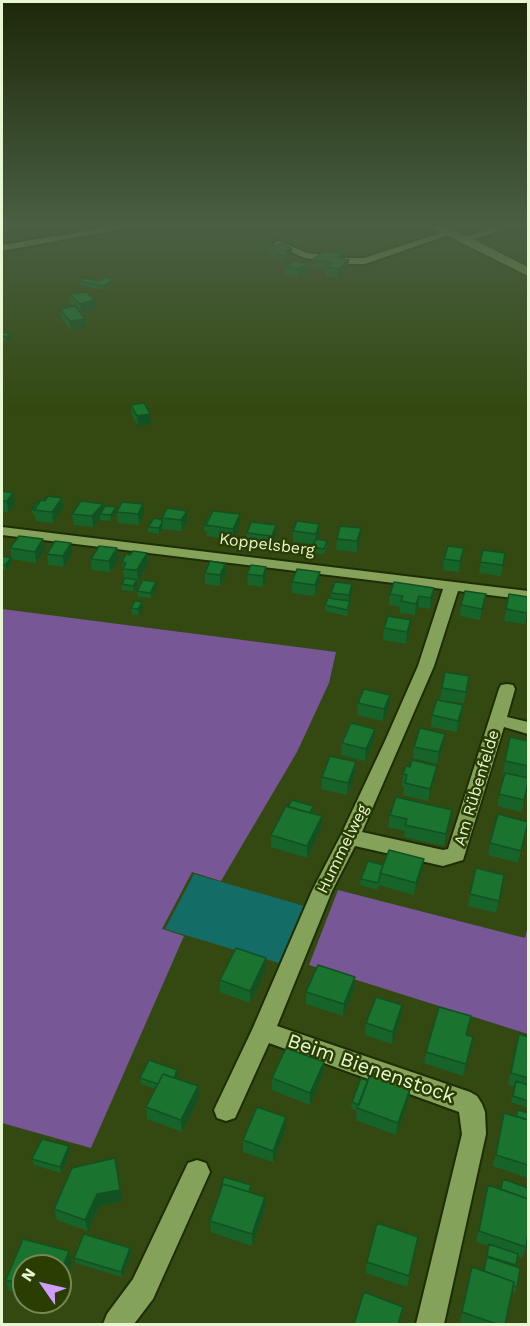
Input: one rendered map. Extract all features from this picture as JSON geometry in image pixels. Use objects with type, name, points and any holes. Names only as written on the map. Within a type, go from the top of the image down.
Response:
[{"type":"street","name":"Koppelsberg","points":[[2,531],[528,595]]},
{"type":"street","name":"Hummelweg","points":[[226,1110],[322,891],[350,837],[426,666],[452,585]]},
{"type":"street","name":"Am Rübenfelde","points":[[350,837],[443,858],[456,855],[507,689]]},
{"type":"street","name":"Am Rübenfelde","points":[[498,720],[528,728]]},
{"type":"street","name":"Beim Bienenstock","points":[[263,1030],[461,1100],[468,1104],[473,1112],[474,1134],[430,1324]]},
{"type":"street","points":[[117,1324],[143,1289],[197,1172]]},
{"type":"shaded area","points":[[2,609],[336,652],[329,683],[297,752],[221,881],[192,872],[162,929],[184,936],[91,1148],[2,1123]]},
{"type":"shaded area","points":[[338,890],[525,938],[528,925],[528,1034],[309,965]]},
{"type":"water","points":[[194,874],[304,906],[279,963],[165,929]]},
{"type":"building","points":[[86,292],[95,300],[80,304],[69,294]]},
{"type":"building","points":[[75,306],[85,319],[70,321],[60,309]]},
{"type":"building","points":[[2,332],[11,334],[6,337],[2,336]]},
{"type":"building","points":[[144,403],[150,414],[137,416],[131,405]]},
{"type":"building","points":[[2,491],[13,493],[7,501],[2,501]]},
{"type":"building","points":[[48,496],[62,498],[52,512],[34,510],[41,500],[45,501]]},
{"type":"building","points":[[81,501],[103,504],[92,516],[72,514]]},
{"type":"building","points":[[122,502],[143,504],[138,514],[117,512]]},
{"type":"building","points":[[105,506],[116,507],[111,515],[100,514]]},
{"type":"building","points":[[167,508],[187,511],[181,520],[162,518]]},
{"type":"building","points":[[213,511],[240,514],[233,529],[206,525]]},
{"type":"building","points":[[154,518],[162,520],[159,528],[148,527]]},
{"type":"building","points":[[297,521],[319,524],[316,534],[293,531]]},
{"type":"building","points":[[251,522],[276,525],[272,536],[247,533]]},
{"type":"building","points":[[340,526],[361,528],[357,541],[337,539]]},
{"type":"building","points":[[19,536],[43,539],[35,552],[10,548]]},
{"type":"building","points":[[316,539],[327,541],[324,549],[313,547]]},
{"type":"building","points":[[55,541],[71,543],[63,556],[47,554]]},
{"type":"building","points":[[99,546],[117,548],[109,561],[91,559]]},
{"type":"building","points":[[448,546],[464,548],[460,561],[444,559]]},
{"type":"building","points":[[483,550],[505,553],[503,565],[480,562]]},
{"type":"building","points":[[133,551],[147,553],[137,570],[123,569],[126,563],[122,562],[126,554],[130,555]]},
{"type":"building","points":[[2,556],[11,558],[5,565],[2,564]]},
{"type":"building","points":[[210,561],[225,564],[220,575],[205,573]]},
{"type":"building","points":[[251,565],[266,567],[263,576],[247,574]]},
{"type":"building","points":[[297,569],[320,572],[315,585],[292,582]]},
{"type":"building","points":[[125,578],[137,580],[133,586],[122,584]]},
{"type":"building","points":[[143,580],[156,582],[150,593],[137,591]]},
{"type":"building","points":[[335,582],[352,584],[349,595],[331,593]]},
{"type":"building","points":[[394,582],[434,588],[431,598],[419,596],[416,604],[401,601],[403,596],[390,594]]},
{"type":"building","points":[[465,591],[486,594],[482,609],[461,605]]},
{"type":"building","points":[[509,594],[528,597],[527,613],[506,609]]},
{"type":"building","points":[[328,598],[350,601],[347,610],[325,605]]},
{"type":"building","points":[[135,601],[142,602],[138,609],[131,608]]},
{"type":"building","points":[[388,616],[411,620],[407,632],[384,628]]},
{"type":"building","points":[[445,672],[469,676],[466,692],[442,688]]},
{"type":"building","points":[[364,689],[390,695],[384,709],[358,703]]},
{"type":"building","points":[[437,700],[463,705],[458,721],[432,715]]},
{"type":"building","points":[[351,723],[375,729],[366,749],[342,743]]},
{"type":"building","points":[[420,728],[445,734],[439,752],[414,747]]},
{"type":"building","points":[[510,737],[528,741],[528,766],[505,761]]},
{"type":"building","points":[[330,756],[356,762],[348,783],[322,777]]},
{"type":"building","points":[[412,760],[437,766],[430,789],[405,783],[407,775],[403,774],[406,766],[410,767]]},
{"type":"building","points":[[505,773],[528,778],[524,800],[499,794]]},
{"type":"building","points":[[396,797],[452,810],[446,834],[405,825],[407,819],[390,815]]},
{"type":"building","points":[[292,800],[313,806],[310,813],[288,807]]},
{"type":"building","points":[[286,806],[322,816],[307,846],[271,835]]},
{"type":"building","points":[[498,814],[528,822],[521,851],[490,843]]},
{"type":"building","points":[[389,850],[424,859],[416,883],[380,873]]},
{"type":"building","points":[[368,861],[383,865],[378,883],[361,879]]},
{"type":"building","points":[[476,868],[504,875],[499,901],[470,894]]},
{"type":"building","points":[[236,948],[266,958],[250,991],[220,980]]},
{"type":"building","points":[[318,965],[355,977],[344,1004],[306,992]]},
{"type":"building","points":[[376,997],[402,1005],[393,1032],[366,1023]]},
{"type":"building","points":[[439,1007],[471,1016],[466,1035],[473,1037],[466,1064],[426,1052]]},
{"type":"building","points":[[519,1034],[528,1037],[528,1078],[511,1073]]},
{"type":"building","points":[[286,1048],[324,1062],[310,1093],[272,1078]]},
{"type":"building","points":[[149,1060],[177,1070],[174,1078],[163,1074],[158,1084],[140,1078]]},
{"type":"building","points":[[371,1072],[411,1086],[398,1123],[357,1108]]},
{"type":"building","points":[[163,1074],[198,1086],[181,1120],[146,1107]]},
{"type":"building","points":[[361,1078],[368,1081],[359,1105],[352,1102]]},
{"type":"building","points":[[516,1081],[528,1085],[528,1101],[513,1096]]},
{"type":"building","points":[[257,1107],[286,1117],[273,1151],[243,1140]]},
{"type":"building","points":[[518,1110],[528,1113],[528,1120],[516,1116]]},
{"type":"building","points":[[504,1113],[528,1120],[528,1165],[496,1155]]},
{"type":"building","points":[[42,1139],[69,1146],[60,1167],[32,1159]]},
{"type":"building","points":[[115,1158],[120,1190],[97,1194],[85,1220],[54,1209],[72,1168]]},
{"type":"building","points":[[224,1177],[251,1185],[249,1192],[223,1184],[220,1189]]},
{"type":"building","points":[[503,1179],[528,1188],[528,1199],[501,1189]]},
{"type":"building","points":[[223,1184],[265,1197],[252,1234],[210,1221]]},
{"type":"building","points":[[488,1185],[528,1199],[526,1247],[479,1231]]},
{"type":"building","points":[[377,1223],[418,1237],[409,1276],[367,1262]]},
{"type":"building","points":[[84,1234],[130,1248],[121,1272],[74,1258]]},
{"type":"building","points":[[23,1239],[69,1251],[68,1254],[17,1254]]},
{"type":"building","points":[[489,1244],[518,1254],[516,1265],[487,1256]]},
{"type":"building","points":[[487,1257],[520,1268],[517,1287],[513,1286],[514,1282],[484,1271]]},
{"type":"building","points":[[12,1266],[12,1282],[6,1280]]},
{"type":"building","points":[[472,1267],[514,1282],[505,1324],[497,1324],[462,1312]]},
{"type":"building","points":[[364,1292],[403,1307],[398,1324],[354,1324]]}]
